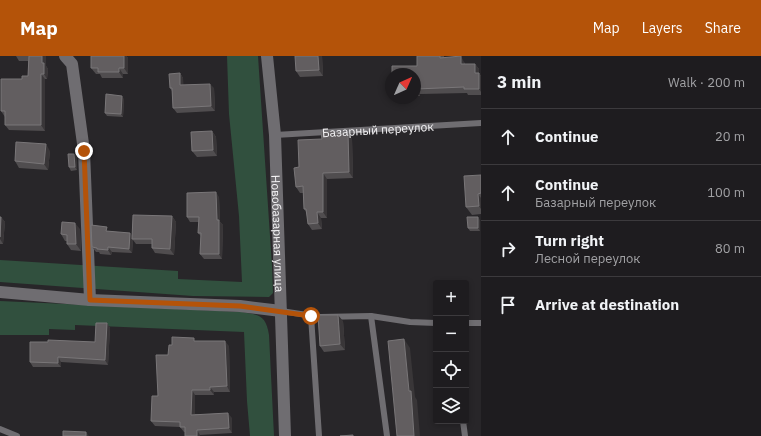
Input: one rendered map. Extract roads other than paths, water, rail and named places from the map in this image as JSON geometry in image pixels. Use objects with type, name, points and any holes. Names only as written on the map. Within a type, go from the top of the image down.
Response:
[{"type":"street","points":[[65,56],[72,64],[84,151],[90,300]]},
{"type":"street","name":"Новобазарная улица","points":[[267,56],[275,135],[285,436]]},
{"type":"street","points":[[0,292],[90,300],[240,306],[280,311]]},
{"type":"lane","name":"Базарный переулок","points":[[275,135],[481,123]]},
{"type":"lane","points":[[280,311],[320,317],[371,316],[410,322],[433,323]]},
{"type":"lane","points":[[311,316],[319,436]]},
{"type":"lane","points":[[371,316],[387,436]]},
{"type":"lane","points":[[469,323],[481,323]]},
{"type":"lane","points":[[463,424],[465,436]]},
{"type":"lane","points":[[0,429],[17,436]]}]
